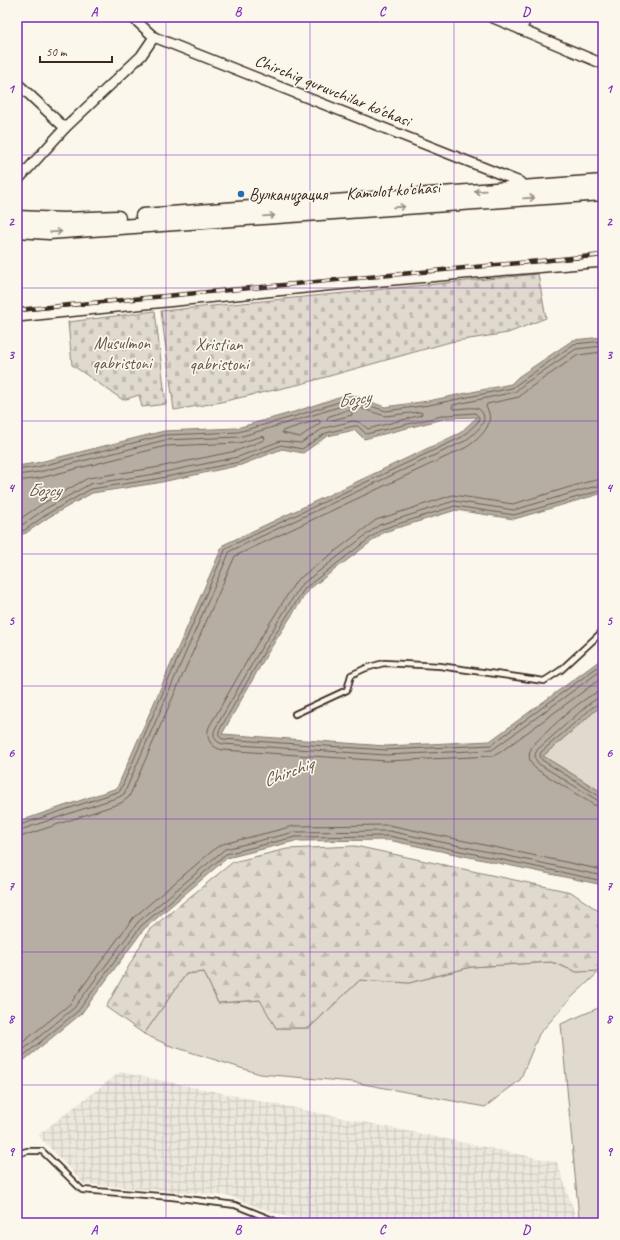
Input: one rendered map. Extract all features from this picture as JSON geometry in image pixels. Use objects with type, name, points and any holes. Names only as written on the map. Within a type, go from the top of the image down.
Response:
[{"type":"main road","points":[[17,218],[63,220],[104,218],[603,182]]},
{"type":"main road","name":"Kamolot ko‘chasi","points":[[17,230],[48,232],[603,192]]},
{"type":"street","name":"Chirchiq quruvchilar ko'chasi","points":[[132,17],[154,37],[520,182],[524,188]]},
{"type":"street","points":[[491,17],[603,64]]},
{"type":"street","points":[[521,30],[527,17]]},
{"type":"street","points":[[17,181],[65,128],[141,56],[154,37]]},
{"type":"street","points":[[17,82],[65,128]]},
{"type":"street","points":[[17,317],[325,286],[603,262]]},
{"type":"lane","points":[[295,714],[347,690],[351,675],[366,668],[384,663],[440,666],[544,681],[561,670],[603,631]]},
{"type":"lane","points":[[17,1154],[27,1151],[42,1151],[82,1190],[235,1205],[280,1223]]},
{"type":"shaded area","points":[[120,1072],[557,1162],[578,1223],[307,1223],[262,1209],[230,1196],[84,1184],[38,1135]]},
{"type":"green space","name":"Xristian qabristoni","points":[[538,274],[546,318],[508,333],[450,342],[301,384],[216,403],[174,410],[161,311]]},
{"type":"green space","name":"Musulmon qabristoni","points":[[155,311],[166,404],[142,407],[139,395],[123,400],[72,365],[68,322]]},
{"type":"green space","points":[[603,705],[603,793],[543,756]]},
{"type":"green space","points":[[355,846],[571,892],[603,914],[603,971],[577,972],[551,962],[471,967],[409,983],[360,980],[309,1028],[276,1028],[260,1000],[218,1003],[204,972],[186,974],[144,1034],[106,1007],[149,930],[233,862],[287,849]]},
{"type":"green space","points":[[551,962],[577,972],[601,970],[572,997],[539,1034],[520,1080],[485,1107],[353,1082],[260,1074],[168,1045],[144,1034],[186,974],[204,972],[218,1003],[261,1000],[276,1028],[309,1028],[360,980],[409,983],[471,967]]},
{"type":"green space","points":[[603,1006],[603,1223],[581,1223],[579,1218],[561,1024]]},
{"type":"water","points":[[603,337],[603,493],[514,519],[456,510],[384,532],[308,590],[267,654],[222,734],[386,746],[490,741],[603,658],[603,705],[543,756],[603,793],[603,885],[388,840],[295,841],[227,858],[144,929],[81,1014],[17,1066],[17,822],[117,788],[223,545],[460,433],[477,417],[447,418],[364,439],[355,430],[327,436],[303,453],[282,449],[241,465],[157,483],[92,493],[49,517],[26,533],[17,536],[17,466],[36,463],[164,431],[237,428],[294,412],[348,394],[385,407],[428,401],[511,384],[518,377],[573,340]]},
{"type":"railway","points":[[17,310],[603,255]]},
{"type":"place","name":"Вулканизация","points":[[241,194]]},
{"type":"water label","name":"Бозсу","points":[[354,399]]},
{"type":"water label","name":"Бозсу","points":[[44,490]]},
{"type":"water label","name":"Chirchiq","points":[[288,772]]}]
